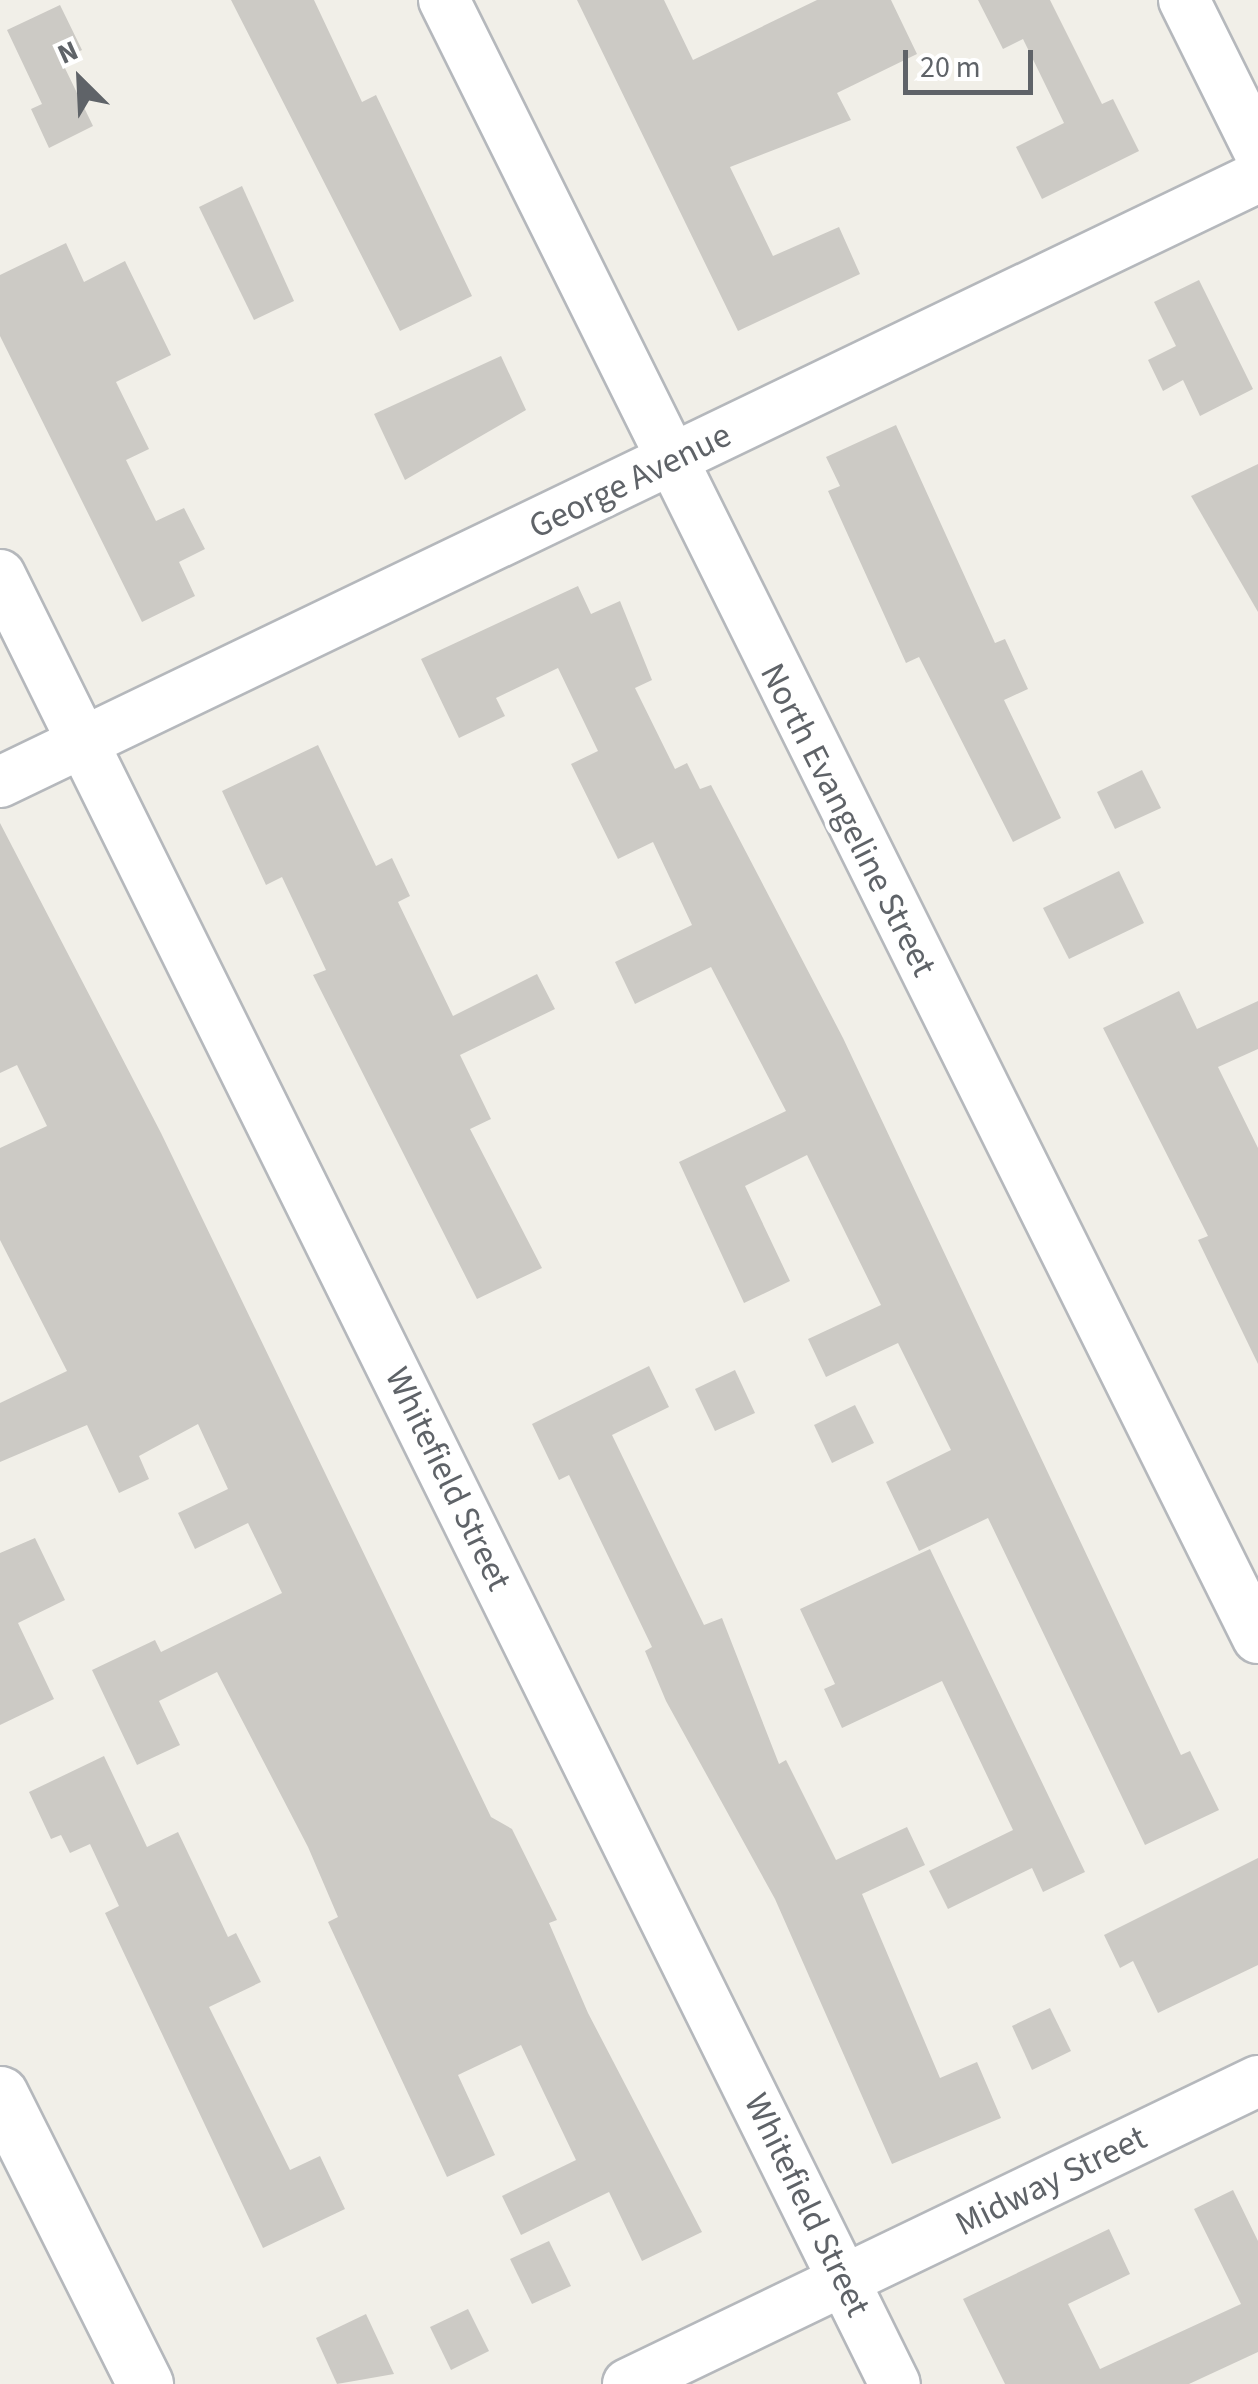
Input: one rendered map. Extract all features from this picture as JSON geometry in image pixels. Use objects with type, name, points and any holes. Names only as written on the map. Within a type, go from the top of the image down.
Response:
[{"type":"main road","points":[[0,2094],[145,2384]]},
{"type":"street","name":"North Evangeline Street","points":[[444,0],[670,463],[1258,1638]]},
{"type":"street","points":[[1184,0],[1258,149]]},
{"type":"street","name":"George Avenue","points":[[0,782],[1258,177]]},
{"type":"street","name":"Whitefield Street","points":[[0,575],[895,2384]]},
{"type":"street","name":"Midway Street","points":[[628,2384],[1258,2081]]},
{"type":"building","points":[[231,0],[314,0],[362,102],[376,95],[472,296],[400,331]]},
{"type":"building","points":[[577,0],[664,0],[693,60],[817,0],[891,0],[917,54],[837,93],[851,120],[730,167],[773,256],[839,227],[860,274],[738,331]]},
{"type":"building","points":[[978,0],[1050,0],[1102,104],[1113,99],[1139,151],[1042,199],[1016,147],[1064,123],[1023,39],[1003,49]]},
{"type":"building","points":[[60,5],[82,50],[61,60],[93,126],[49,148],[31,109],[42,104],[7,30]]},
{"type":"building","points":[[242,186],[294,301],[254,320],[199,207]]},
{"type":"building","points":[[66,243],[84,282],[125,261],[171,355],[116,382],[149,449],[126,460],[156,521],[184,508],[205,549],[179,562],[195,596],[142,622],[0,336],[0,275]]},
{"type":"building","points":[[1199,280],[1253,389],[1200,416],[1183,380],[1163,391],[1148,360],[1176,346],[1154,302]]},
{"type":"building","points":[[501,356],[526,410],[405,480],[374,414]]},
{"type":"building","points":[[896,425],[995,643],[1005,639],[1028,689],[1004,700],[1061,818],[1013,842],[919,657],[906,663],[828,491],[840,486],[826,457]]},
{"type":"building","points":[[1258,464],[1258,612],[1191,496]]},
{"type":"building","points":[[578,586],[591,614],[620,601],[652,680],[635,688],[675,769],[687,763],[700,789],[711,785],[843,1038],[1181,1755],[1190,1751],[1219,1810],[1145,1845],[988,1518],[919,1551],[886,1482],[951,1450],[898,1343],[826,1377],[808,1339],[881,1305],[807,1155],[745,1186],[790,1281],[744,1303],[679,1162],[786,1111],[711,967],[635,1004],[615,962],[692,925],[653,842],[618,859],[571,764],[598,751],[558,668],[496,698],[505,716],[459,738],[421,659]]},
{"type":"building","points":[[318,745],[376,866],[392,858],[410,896],[398,902],[453,1016],[537,974],[555,1009],[460,1055],[491,1119],[470,1129],[542,1268],[477,1299],[313,975],[326,970],[282,877],[266,885],[222,791]]},
{"type":"building","points":[[1142,770],[1161,808],[1115,829],[1097,792]]},
{"type":"building","points":[[0,823],[161,1133],[491,1817],[512,1829],[557,1920],[549,1923],[588,2013],[702,2232],[642,2261],[609,2192],[521,2235],[502,2196],[576,2160],[521,2045],[458,2075],[495,2155],[447,2177],[328,1922],[338,1917],[308,1847],[217,1672],[159,1701],[180,1745],[137,1765],[92,1670],[155,1640],[161,1652],[282,1593],[248,1523],[195,1549],[178,1513],[228,1489],[198,1424],[139,1456],[149,1479],[119,1493],[87,1425],[0,1462],[0,1403],[67,1371],[0,1240],[0,1148],[47,1126],[17,1065],[0,1073]]},
{"type":"building","points":[[1119,871],[1144,923],[1069,959],[1043,908]]},
{"type":"building","points":[[1179,991],[1197,1029],[1258,1001],[1258,1049],[1218,1067],[1258,1148],[1258,1364],[1198,1240],[1208,1236],[1103,1028]]},
{"type":"building","points":[[649,1366],[669,1407],[612,1435],[704,1625],[722,1618],[779,1764],[786,1760],[836,1860],[907,1827],[925,1865],[862,1894],[940,2078],[977,2062],[1001,2118],[892,2164],[775,1899],[666,1701],[645,1651],[652,1647],[569,1475],[559,1480],[532,1424]]},
{"type":"building","points":[[735,1370],[755,1413],[715,1431],[695,1389]]},
{"type":"building","points":[[855,1405],[874,1443],[832,1463],[814,1425]]},
{"type":"building","points":[[35,1538],[65,1600],[18,1623],[54,1699],[0,1725],[0,1553]]},
{"type":"building","points":[[930,1549],[1085,1872],[1043,1892],[1032,1868],[948,1909],[929,1871],[1013,1830],[942,1681],[842,1728],[824,1689],[835,1684],[800,1609]]},
{"type":"building","points":[[104,1756],[147,1847],[178,1832],[228,1937],[236,1933],[261,1982],[209,2007],[290,2170],[320,2156],[345,2209],[263,2248],[105,1913],[119,1906],[90,1844],[70,1853],[61,1835],[51,1839],[29,1792]]},
{"type":"building","points":[[1258,1858],[1258,1965],[1158,2013],[1133,1961],[1120,1968],[1104,1935]]},
{"type":"building","points":[[1050,2008],[1071,2051],[1032,2070],[1012,2026]]},
{"type":"building","points":[[1233,2190],[1258,2241],[1258,2352],[1189,2384],[1005,2384],[963,2299],[1109,2229],[1130,2274],[1068,2304],[1100,2369],[1241,2304],[1194,2209]]},
{"type":"building","points":[[549,2241],[571,2286],[532,2304],[510,2259]]},
{"type":"building","points":[[468,2309],[489,2351],[451,2370],[430,2327]]},
{"type":"building","points":[[366,2314],[394,2374],[337,2384],[316,2338]]}]
